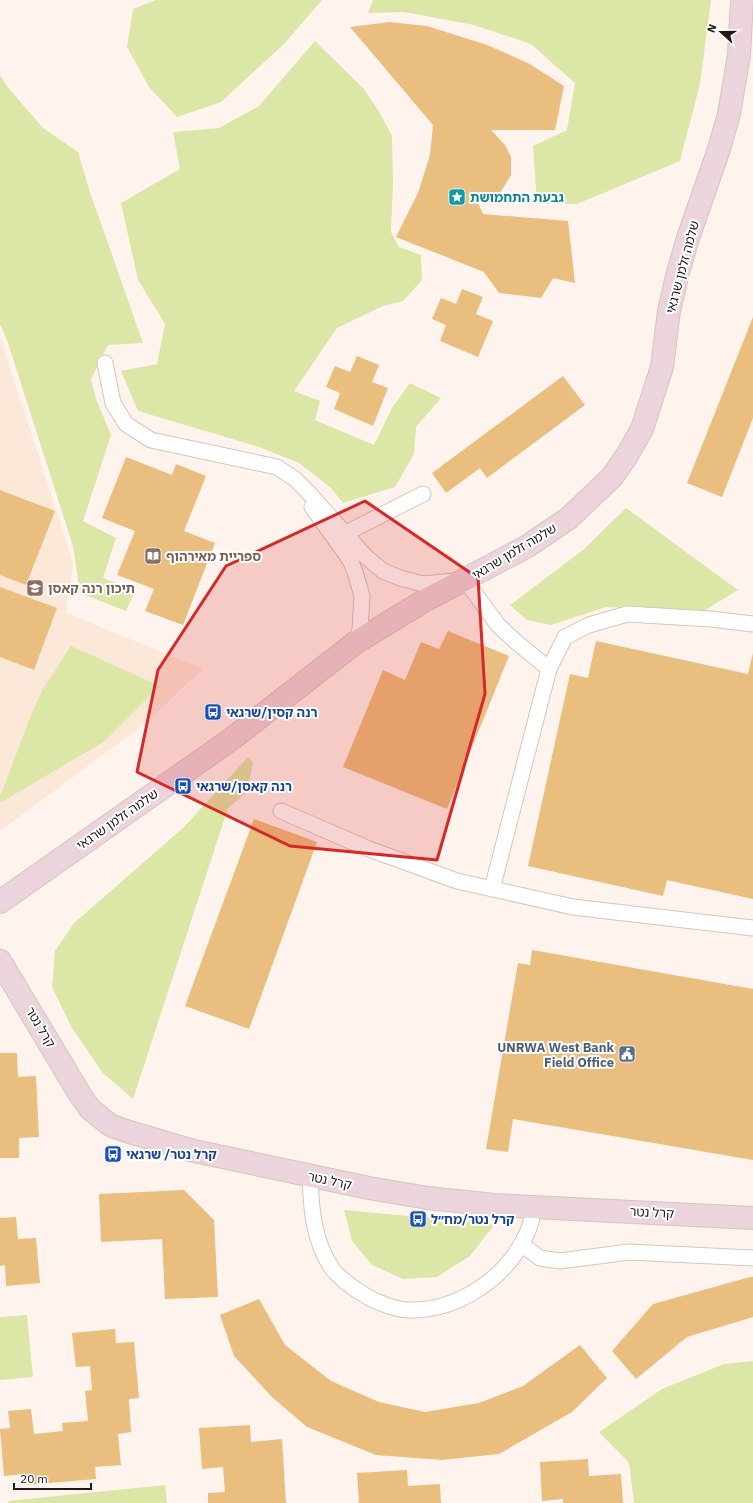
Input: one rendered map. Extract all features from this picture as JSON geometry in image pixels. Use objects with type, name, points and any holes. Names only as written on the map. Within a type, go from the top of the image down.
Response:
[{"type":"street","name":"שלמה זלמן שרגאי","points":[[0,902],[233,738],[356,643],[424,601],[526,547],[569,518],[612,477],[642,429],[662,367],[669,311],[677,276],[688,238],[717,157],[729,114],[739,55],[742,0]]},
{"type":"street","name":"קרל נטר","points":[[0,961],[90,1109],[110,1125],[126,1131],[194,1151],[310,1176],[428,1198],[494,1205],[753,1218]]},
{"type":"lane","points":[[105,363],[113,404],[126,424],[151,440],[277,467],[295,479],[373,564],[383,571],[411,582],[423,584],[465,580],[498,625],[549,669]]},
{"type":"lane","points":[[277,467],[291,481],[311,506],[353,565],[362,596],[360,630],[356,643]]},
{"type":"lane","points":[[346,533],[424,494]]},
{"type":"lane","points":[[492,889],[549,669],[566,637],[589,624],[627,614],[711,619],[753,624]]},
{"type":"lane","points":[[281,811],[401,862],[457,881],[573,907],[753,928]]},
{"type":"lane","points":[[310,1176],[311,1206],[318,1243],[331,1268],[354,1289],[376,1302],[408,1310],[438,1307],[462,1300],[488,1282],[508,1264],[521,1244],[527,1232],[535,1206]]},
{"type":"lane","points":[[521,1244],[540,1258],[560,1261],[629,1252],[753,1258]]},
{"type":"highlighted area","points":[[365,501],[478,578],[485,694],[437,860],[290,846],[137,772],[158,670],[226,566]]},
{"type":"shaded area","name":"תיכון רנה קאסן","points":[[0,337],[73,563],[66,613],[203,669],[138,729],[0,831]]},
{"type":"green space","points":[[156,0],[322,0],[285,43],[221,102],[177,117],[149,87],[127,47],[133,9]]},
{"type":"green space","points":[[373,0],[711,0],[700,84],[680,161],[577,204],[537,204],[533,146],[567,130],[575,83],[531,44],[474,25],[404,12],[368,13]]},
{"type":"green space","points":[[315,41],[364,89],[380,113],[392,136],[393,183],[391,232],[399,247],[421,255],[422,280],[403,301],[383,306],[337,328],[294,391],[320,401],[315,420],[374,445],[392,408],[410,383],[441,398],[416,427],[414,454],[395,487],[343,503],[331,488],[299,463],[259,447],[138,411],[121,371],[157,364],[165,324],[138,280],[121,203],[180,169],[173,132],[219,128],[259,106]]},
{"type":"green space","points":[[0,75],[6,85],[43,128],[78,152],[90,192],[143,343],[108,345],[91,379],[96,399],[111,435],[83,521],[116,538],[103,578],[135,591],[126,611],[80,593],[73,546],[8,343],[0,324]]},
{"type":"green space","points":[[626,508],[738,590],[702,612],[606,607],[551,625],[527,620],[510,605],[583,550]]},
{"type":"green space","points":[[71,646],[160,686],[105,741],[0,803],[0,797],[31,715],[43,689]]},
{"type":"green space","points":[[248,757],[253,762],[247,792],[228,808],[133,1099],[103,1073],[72,1028],[52,987],[55,951],[74,923],[183,828]]},
{"type":"green space","points":[[344,1210],[495,1224],[470,1256],[437,1277],[403,1279],[372,1265],[352,1241]]},
{"type":"green space","points":[[27,1315],[33,1377],[0,1380],[0,1317]]},
{"type":"green space","points":[[753,1361],[753,1503],[634,1503],[629,1463],[599,1432],[662,1389],[724,1364]]},
{"type":"green space","points":[[165,1485],[167,1503],[9,1503],[8,1501]]},
{"type":"building","points":[[389,22],[427,26],[487,45],[528,63],[564,86],[555,130],[491,130],[505,145],[511,157],[511,175],[500,193],[478,203],[483,214],[568,221],[575,283],[553,278],[541,298],[499,293],[484,272],[396,237],[418,193],[430,155],[433,125],[350,27]]},
{"type":"building","points":[[462,289],[483,297],[476,314],[493,321],[478,357],[440,341],[446,325],[432,319],[441,298],[456,304]]},
{"type":"building","points":[[753,317],[753,418],[722,497],[687,483]]},
{"type":"building","points":[[357,356],[379,365],[372,382],[388,388],[373,426],[334,409],[340,393],[326,387],[335,366],[350,372]]},
{"type":"building","points":[[563,376],[585,405],[487,478],[480,468],[446,493],[432,473]]},
{"type":"building","points":[[126,457],[172,475],[176,464],[206,476],[184,531],[215,543],[183,625],[145,611],[154,589],[117,575],[135,531],[102,518]]},
{"type":"building","points":[[0,490],[55,511],[26,585],[0,575]]},
{"type":"building","points":[[0,587],[57,608],[34,670],[0,657]]},
{"type":"building","points":[[448,631],[509,656],[447,809],[343,767],[383,670],[405,680],[421,642],[439,649]]},
{"type":"building","points":[[596,641],[748,674],[753,653],[753,899],[667,880],[663,896],[528,866],[570,674],[588,678]]},
{"type":"building","points":[[254,819],[317,842],[249,1029],[185,1006]]},
{"type":"building","name":"UNRWA West Bank Field Office","points":[[532,950],[753,989],[753,1160],[513,1119],[508,1152],[486,1149],[518,963],[530,965]]},
{"type":"building","points":[[0,1053],[17,1053],[18,1077],[36,1076],[39,1137],[19,1138],[19,1158],[0,1158]]},
{"type":"building","points":[[184,1190],[214,1220],[218,1297],[165,1299],[162,1239],[101,1242],[99,1194]]},
{"type":"building","points":[[16,1217],[18,1239],[36,1238],[40,1283],[6,1286],[5,1265],[0,1266],[0,1218]]},
{"type":"building","points":[[753,1277],[753,1317],[687,1337],[636,1379],[612,1351],[653,1304]]},
{"type":"building","points":[[259,1299],[285,1345],[331,1381],[379,1402],[425,1412],[479,1403],[523,1386],[580,1345],[607,1378],[572,1412],[499,1454],[442,1460],[376,1455],[307,1427],[272,1397],[234,1356],[220,1315]]},
{"type":"building","points":[[115,1329],[116,1343],[134,1342],[139,1398],[129,1399],[131,1432],[118,1434],[121,1465],[95,1467],[96,1479],[25,1485],[24,1474],[4,1476],[0,1429],[10,1428],[8,1411],[31,1409],[34,1434],[63,1431],[62,1423],[88,1421],[85,1391],[92,1390],[90,1366],[76,1367],[72,1333]]},
{"type":"building","points":[[250,1425],[251,1442],[282,1439],[286,1503],[208,1503],[208,1493],[225,1492],[223,1467],[202,1469],[199,1428]]},
{"type":"building","points":[[588,1459],[589,1476],[621,1474],[623,1503],[563,1503],[563,1499],[542,1501],[540,1462]]},
{"type":"building","points":[[407,1470],[408,1486],[440,1484],[441,1503],[359,1503],[357,1473]]},
{"type":"place","name":"גבעת התחמושת","points":[[457,197]]},
{"type":"place","name":"ספריית מאירהוף","points":[[153,556]]},
{"type":"place","name":"תיכון רנה קאסן","points":[[35,588]]},
{"type":"place","name":"רנה קסין/שרגאי","points":[[213,712]]},
{"type":"place","name":"רנה קאסן/שרגאי","points":[[183,786]]},
{"type":"place","name":"UNRWA West Bank Field Office","points":[[627,1054]]},
{"type":"place","name":"קרל נטר/ שרגאי","points":[[113,1154]]},
{"type":"place","name":"קרל נטר/מח״ל","points":[[418,1219]]}]
